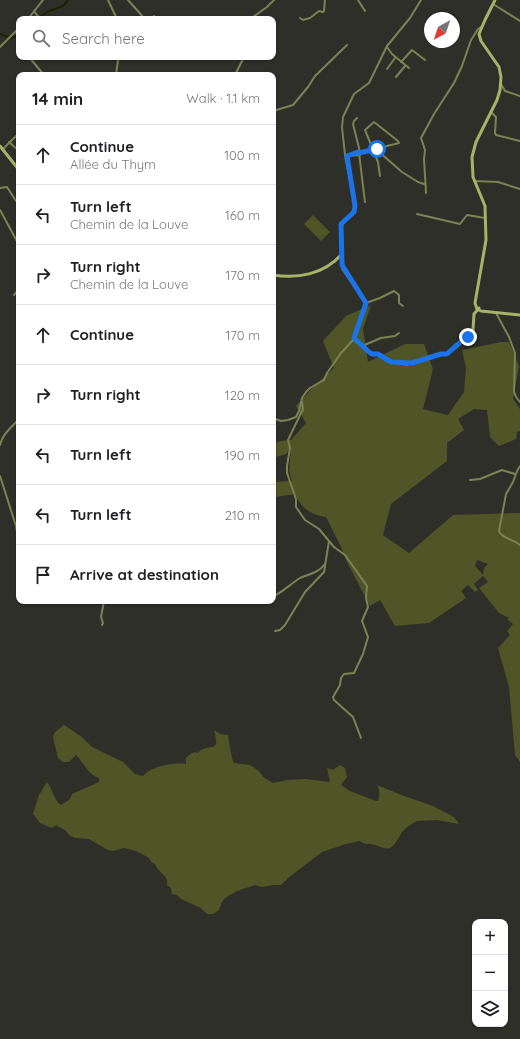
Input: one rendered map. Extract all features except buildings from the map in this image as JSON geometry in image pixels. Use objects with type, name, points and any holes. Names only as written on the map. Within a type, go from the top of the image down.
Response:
[{"type":"street","points":[[30,16],[43,0]]},
{"type":"street","points":[[108,0],[116,16]]},
{"type":"street","points":[[128,0],[142,16]]},
{"type":"street","points":[[254,16],[274,0]]},
{"type":"street","points":[[300,18],[306,20],[319,11],[323,12],[325,0]]},
{"type":"street","points":[[358,0],[365,11]]},
{"type":"street","points":[[366,303],[343,269],[341,255],[341,224],[346,218],[352,215],[355,210],[342,127],[343,117],[354,94],[366,86],[370,81],[387,46],[410,18],[421,0]]},
{"type":"street","points":[[354,338],[372,354],[378,354],[391,362],[407,364],[441,354],[447,354],[468,337],[473,330],[473,318],[478,308],[477,297],[486,240],[485,206],[474,181],[472,170],[474,146],[500,95],[501,84],[500,67],[479,38],[479,32],[495,0]]},
{"type":"street","points":[[493,4],[520,21]]},
{"type":"street","points":[[34,11],[38,16]]},
{"type":"street","points":[[426,193],[424,159],[426,150],[421,138],[434,114],[454,83],[471,40],[481,27]]},
{"type":"street","points":[[0,47],[16,32]]},
{"type":"street","points":[[276,110],[293,105],[306,91],[315,76],[347,46]]},
{"type":"street","points":[[387,46],[389,52],[409,68]]},
{"type":"street","points":[[401,62],[414,46]]},
{"type":"street","points":[[411,50],[425,60]]},
{"type":"street","points":[[386,69],[395,58]]},
{"type":"street","points":[[32,60],[42,72]]},
{"type":"street","points":[[116,72],[119,60]]},
{"type":"street","points":[[236,72],[242,60]]},
{"type":"street","points":[[396,77],[405,66]]},
{"type":"street","points":[[501,84],[505,91],[520,96]]},
{"type":"street","points":[[492,112],[496,117],[496,135],[520,141]]},
{"type":"street","points":[[357,118],[354,120],[353,124],[359,153],[365,202]]},
{"type":"street","points":[[346,156],[354,156],[359,153],[375,150],[399,143],[374,122],[365,130],[375,150],[380,176]]},
{"type":"street","points":[[3,149],[16,136]]},
{"type":"street","points":[[9,142],[16,148]]},
{"type":"street","points":[[0,146],[16,166]]},
{"type":"street","points":[[375,150],[383,154],[402,172],[424,184]]},
{"type":"street","points":[[474,181],[498,182],[520,189]]},
{"type":"street","points":[[0,188],[7,187],[16,201]]},
{"type":"street","points":[[0,210],[16,239]]},
{"type":"street","points":[[418,214],[460,224],[467,215],[486,218]]},
{"type":"street","points":[[276,275],[301,276],[321,270],[333,264],[341,255]]},
{"type":"street","points":[[366,303],[394,291],[399,295],[399,303],[403,306]]},
{"type":"street","points":[[276,419],[281,421],[296,417],[302,402],[302,398],[310,388],[324,380],[327,373],[354,338],[366,303]]},
{"type":"street","points":[[478,308],[488,312],[519,314]]},
{"type":"street","points":[[496,313],[509,337],[515,353],[514,392],[520,402]]},
{"type":"street","points":[[362,346],[381,338],[395,336],[399,333]]},
{"type":"street","points":[[302,402],[303,409],[288,440],[290,448],[287,466],[288,479],[296,499],[296,507],[305,520],[319,529],[334,547],[345,555],[367,586],[366,598],[368,607],[362,621],[368,637],[363,654],[354,673],[344,674],[341,678],[340,685],[333,697],[334,700],[353,717],[361,738]]},
{"type":"street","points":[[0,445],[2,437],[16,421]]},
{"type":"street","points":[[520,466],[506,494],[498,531],[502,536],[517,541],[520,545]]},
{"type":"street","points":[[470,480],[480,479],[502,470],[515,474]]},
{"type":"street","points":[[0,476],[16,526]]},
{"type":"street","points":[[275,631],[280,630],[285,624],[305,592],[324,572],[329,541]]},
{"type":"street","points":[[276,595],[301,578],[316,573],[326,563]]},
{"type":"street","points":[[102,624],[101,617],[104,604]]},
{"type":"green space","points":[[313,215],[330,232],[321,241],[304,224]]},
{"type":"green space","points":[[371,305],[363,329],[368,362],[405,344],[424,344],[433,369],[423,409],[448,415],[464,392],[466,368],[462,350],[501,342],[509,342],[519,366],[513,399],[520,409],[520,431],[517,432],[516,439],[499,446],[490,437],[487,410],[474,409],[458,419],[464,430],[447,443],[447,461],[391,504],[383,535],[409,553],[453,515],[520,513],[520,762],[515,755],[509,687],[498,648],[510,635],[507,631],[513,624],[507,619],[509,618],[499,613],[479,588],[488,582],[483,576],[474,584],[478,590],[475,592],[468,585],[461,591],[466,598],[429,623],[395,626],[380,600],[370,606],[326,517],[311,513],[303,507],[295,494],[276,497],[276,482],[292,481],[289,471],[291,448],[286,454],[276,457],[276,443],[280,441],[291,440],[306,423],[296,406],[315,385],[334,368],[323,341],[346,316]],"holes":[[[477,560],[488,564],[484,568],[483,575],[475,566]]]},
{"type":"green space","points":[[64,725],[82,737],[92,747],[123,762],[135,774],[143,776],[157,767],[186,764],[186,758],[192,753],[198,753],[202,750],[215,746],[216,738],[214,730],[220,734],[228,735],[234,763],[250,765],[259,771],[263,777],[273,783],[306,779],[330,782],[327,768],[333,770],[340,765],[345,768],[347,777],[341,785],[350,791],[378,801],[379,789],[377,785],[433,806],[454,817],[459,824],[437,820],[417,821],[404,830],[390,848],[384,848],[360,841],[322,852],[281,885],[262,887],[255,885],[237,891],[225,898],[219,910],[213,914],[207,914],[201,908],[181,899],[177,895],[172,894],[171,888],[167,885],[167,879],[149,858],[136,851],[124,848],[113,851],[108,850],[89,839],[75,838],[56,825],[52,828],[40,823],[33,814],[39,795],[47,782],[57,801],[61,805],[70,799],[72,794],[99,782],[99,778],[89,772],[76,755],[69,762],[63,762],[58,758],[53,737],[55,732]]},
{"type":"waterway","points":[[42,16],[49,11],[63,6],[68,0]]},
{"type":"waterway","points":[[0,34],[8,37]]},
{"type":"waterway","points":[[11,38],[16,36]]},
{"type":"route","points":[[377,149],[376,151],[371,150],[358,152],[347,156],[355,210],[352,215],[346,218],[341,224],[342,265],[343,269],[366,303],[354,338],[372,354],[378,354],[391,362],[407,364],[441,354],[447,354],[468,337]]}]
